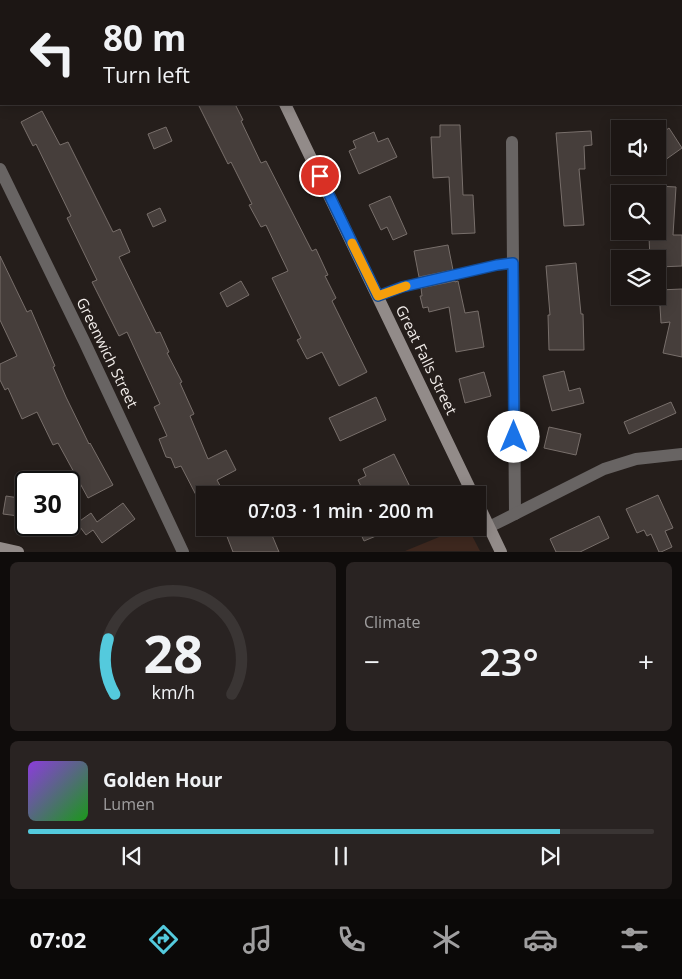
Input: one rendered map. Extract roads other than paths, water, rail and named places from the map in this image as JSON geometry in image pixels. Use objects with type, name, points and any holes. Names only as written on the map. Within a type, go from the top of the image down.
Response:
[{"type":"main road","name":"Great Falls Street","points":[[285,105],[469,486]]},
{"type":"main road","points":[[486,521],[501,552]]},
{"type":"main road","points":[[0,548],[18,552]]},
{"type":"street","points":[[512,142],[514,514]]},
{"type":"street","name":"Greenwich Street","points":[[0,169],[84,341],[182,552]]},
{"type":"street","points":[[489,527],[604,469],[636,459],[682,454]]},
{"type":"lane","points":[[378,296],[402,287],[513,263]]}]
